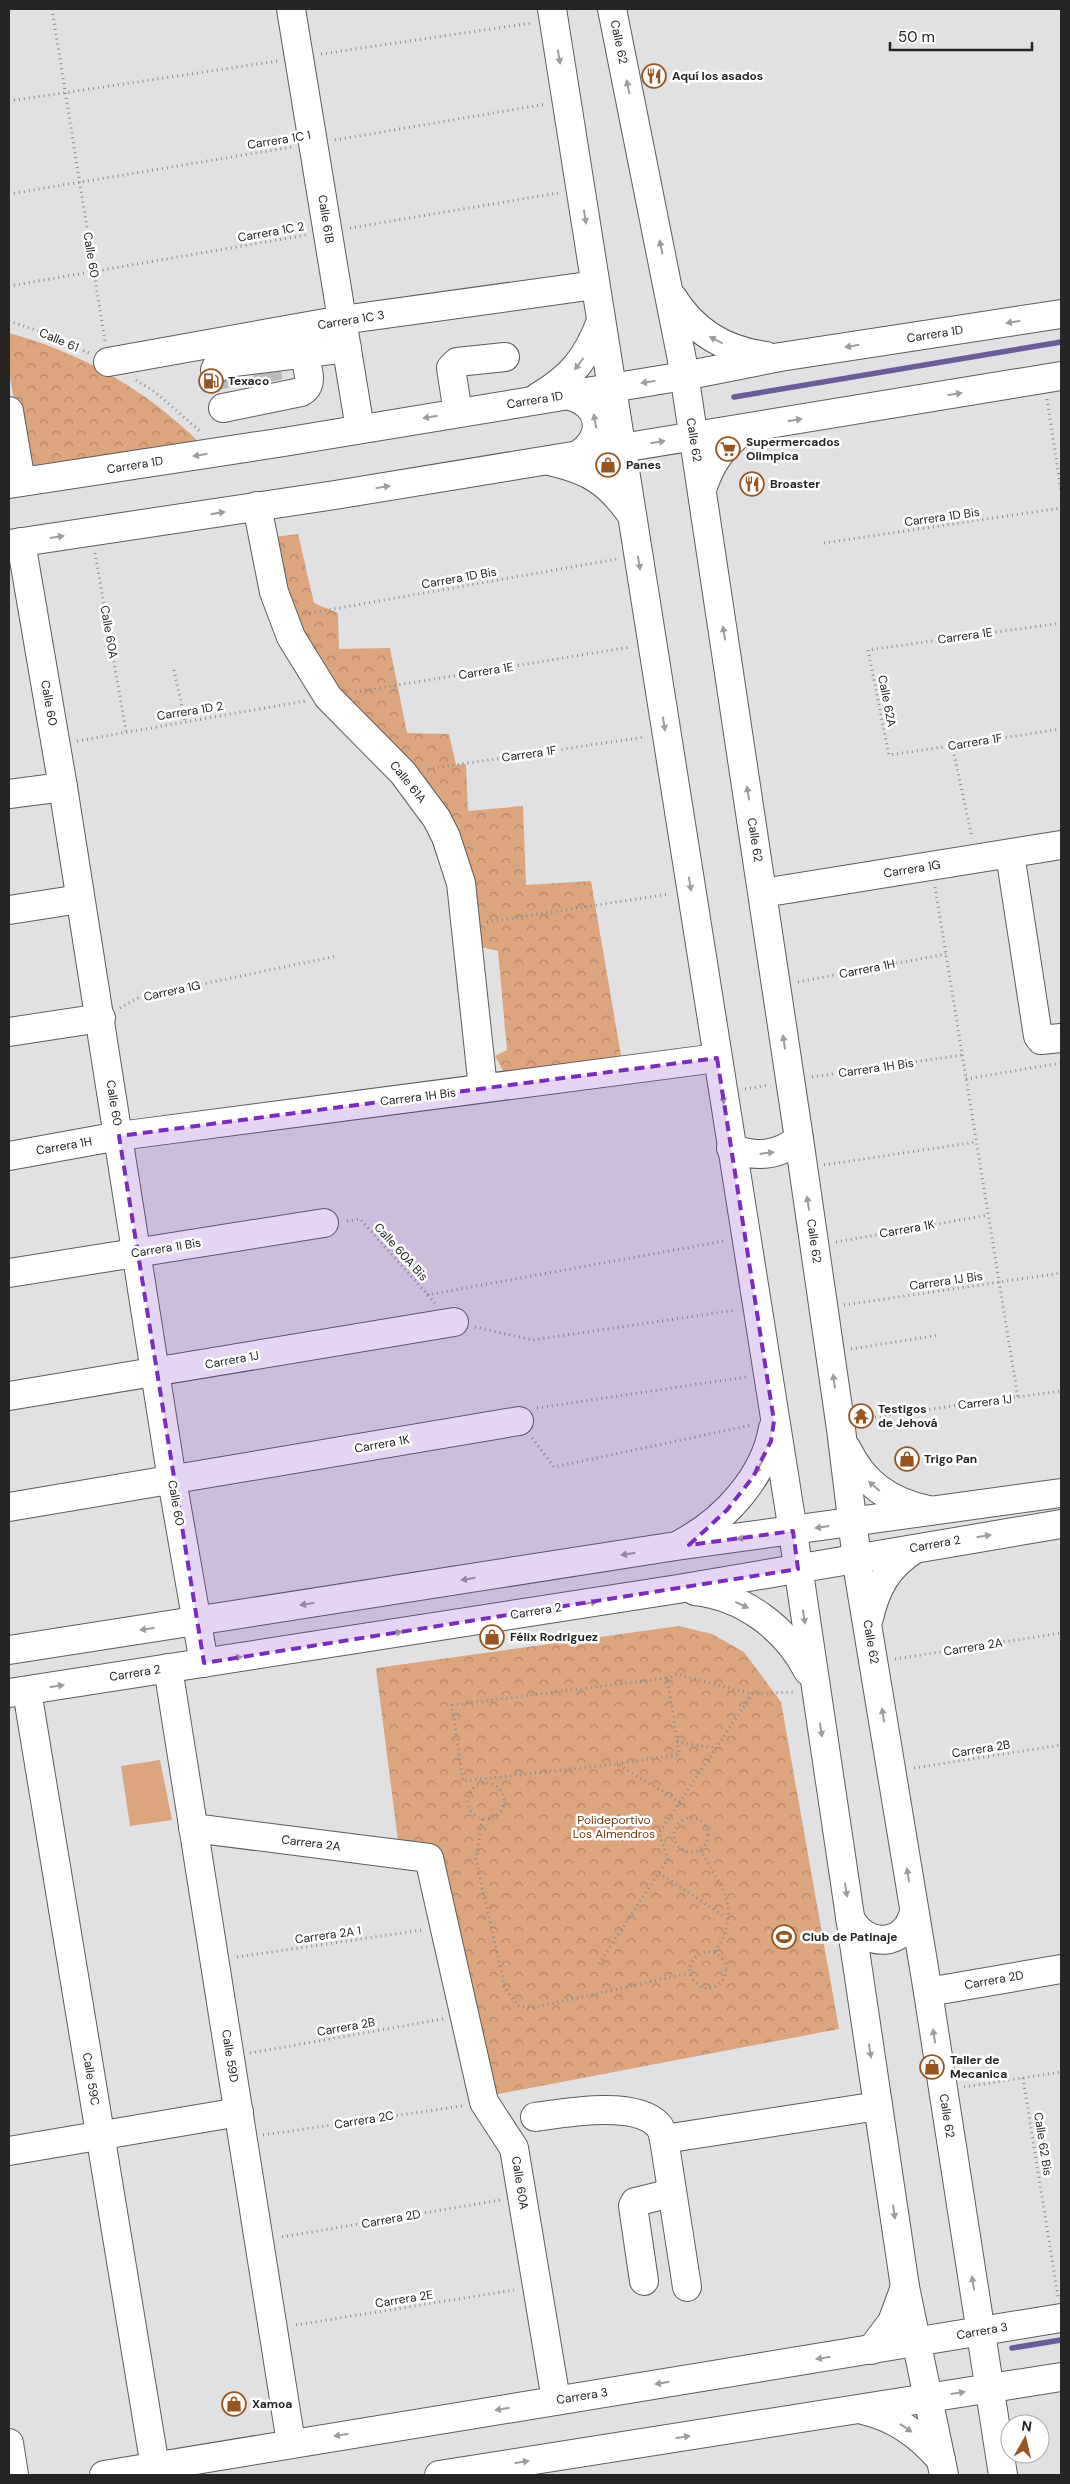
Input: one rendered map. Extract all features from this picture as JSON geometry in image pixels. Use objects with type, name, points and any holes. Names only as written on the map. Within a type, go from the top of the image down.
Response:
[{"type":"street","name":"Calle 61B","points":[[291,9],[360,429]]},
{"type":"street","points":[[552,9],[731,1148],[766,1422],[793,1531],[798,1569],[804,1687]]},
{"type":"street","name":"Calle 62","points":[[612,9],[671,294],[694,436],[790,1081],[845,1425],[852,1523],[857,1559],[928,1992],[1000,2458]]},
{"type":"street","name":"Carrera 1C 3","points":[[108,362],[342,320],[595,285]]},
{"type":"street","points":[[671,294],[681,310],[709,336],[734,348],[780,357]]},
{"type":"street","name":"Carrera 1D","points":[[15,483],[284,442],[684,376],[780,357],[1061,314]]},
{"type":"street","points":[[530,401],[562,382],[575,369],[592,345],[601,321]]},
{"type":"street","points":[[219,389],[268,375],[304,354],[347,348]]},
{"type":"street","points":[[224,451],[218,364],[268,375],[307,389],[310,384],[304,354]]},
{"type":"street","points":[[458,413],[451,368],[453,365],[457,362],[505,357]]},
{"type":"street","points":[[268,375],[284,442]]},
{"type":"street","points":[[15,543],[576,456],[1053,378]]},
{"type":"street","points":[[566,395],[578,397],[588,404],[595,415],[598,427],[594,440],[587,449],[576,456]]},
{"type":"street","points":[[9,411],[15,483]]},
{"type":"street","points":[[702,490],[708,472],[718,455],[747,428]]},
{"type":"street","points":[[546,460],[581,469],[596,477],[610,488],[632,515]]},
{"type":"street","name":"Calle 61A","points":[[257,506],[274,592],[282,618],[291,638],[328,697],[403,773],[437,819],[446,838],[461,883],[483,1088]]},
{"type":"street","name":"Calle 60","points":[[15,543],[56,746],[101,1018],[172,1480],[204,1663]]},
{"type":"street","points":[[9,794],[63,788]]},
{"type":"street","name":"Carrera 1G","points":[[763,893],[1061,845]]},
{"type":"street","points":[[1010,854],[1038,1036],[1041,1040],[1061,1038]]},
{"type":"street","points":[[9,910],[80,899]]},
{"type":"street","points":[[9,1032],[101,1018]]},
{"type":"street","name":"Carrera 1H Bis","points":[[119,1136],[717,1058]]},
{"type":"street","name":"Carrera 1H","points":[[9,1156],[119,1136]]},
{"type":"street","points":[[731,1148],[754,1154],[766,1154],[784,1149],[799,1139]]},
{"type":"street","name":"Carrera 1I Bis","points":[[9,1273],[324,1223]]},
{"type":"street","name":"Carrera 1J","points":[[9,1396],[454,1322]]},
{"type":"street","name":"Carrera 1K","points":[[9,1507],[519,1421]]},
{"type":"street","points":[[676,1546],[711,1524],[741,1494],[763,1460],[771,1441],[766,1422]]},
{"type":"street","points":[[845,1425],[854,1464],[866,1479],[881,1492],[897,1501],[935,1512]]},
{"type":"street","points":[[9,1650],[676,1546],[935,1512],[1061,1493]]},
{"type":"street","name":"Carrera 2","points":[[18,1692],[678,1589],[857,1559],[919,1546],[1061,1524]]},
{"type":"street","points":[[869,1630],[874,1596],[884,1576],[899,1559],[919,1546]]},
{"type":"street","points":[[413,1588],[422,1629]]},
{"type":"street","points":[[678,1589],[726,1598],[763,1618],[788,1639],[802,1660],[804,1687],[850,1918],[905,2287],[943,2468]]},
{"type":"street","name":"Calle 59D","points":[[168,1668],[291,2443]]},
{"type":"street","name":"Calle 59C","points":[[18,1692],[100,2136],[155,2467]]},
{"type":"street","name":"Carrera 2A","points":[[194,1828],[429,1858]]},
{"type":"street","name":"Calle 60A","points":[[429,1858],[484,2102],[514,2148],[556,2400]]},
{"type":"street","points":[[850,1918],[860,1932],[876,1940],[885,1940],[901,1934],[912,1920],[914,1912]]},
{"type":"street","name":"Carrera 2D","points":[[928,1992],[1061,1969]]},
{"type":"street","points":[[664,2139],[878,2106]]},
{"type":"street","points":[[535,2117],[596,2109],[630,2112],[652,2120],[660,2126],[664,2139],[687,2287]]},
{"type":"street","points":[[9,2151],[100,2136],[241,2126]]},
{"type":"street","points":[[644,2281],[633,2206],[635,2202],[672,2193]]},
{"type":"street","points":[[871,2350],[892,2322],[905,2287]]},
{"type":"street","name":"Carrera 3","points":[[104,2475],[291,2443],[917,2343],[980,2331],[1060,2310]]},
{"type":"street","points":[[439,2475],[863,2410],[1056,2378]]},
{"type":"street","points":[[1004,2414],[1010,2401],[1021,2391],[1056,2378]]},
{"type":"street","points":[[863,2410],[878,2413],[906,2427],[931,2448],[943,2468]]},
{"type":"street","points":[[1000,2426],[998,2434],[1000,2454]]},
{"type":"street","points":[[9,2443],[14,2475]]},
{"type":"path","name":"Calle 60","points":[[52,9],[108,362]]},
{"type":"path","name":"Carrera 1C 1","points":[[9,194],[552,103]]},
{"type":"path","name":"Carrera 1C 2","points":[[9,286],[566,191]]},
{"type":"path","name":"Calle 61","points":[[9,321],[48,334],[108,362]]},
{"type":"path","points":[[108,362],[155,392],[186,417],[208,440],[224,451]]},
{"type":"path","points":[[1053,378],[1061,490]]},
{"type":"path","name":"Carrera 1D Bis","points":[[824,543],[1061,508]]},
{"type":"path","name":"Calle 60A","points":[[92,532],[126,731]]},
{"type":"path","name":"Carrera 1D Bis","points":[[282,618],[622,559],[638,554]]},
{"type":"path","name":"Carrera 1E","points":[[868,650],[1061,623]]},
{"type":"path","name":"Carrera 1E","points":[[328,697],[633,646]]},
{"type":"path","name":"Calle 62A","points":[[868,650],[888,755]]},
{"type":"path","points":[[174,670],[184,721]]},
{"type":"path","name":"Carrera 1D 2","points":[[56,746],[126,731],[328,697]]},
{"type":"path","name":"Carrera 1F","points":[[888,755],[1061,728]]},
{"type":"path","name":"Carrera 1F","points":[[403,773],[646,737]]},
{"type":"path","points":[[952,746],[977,859]]},
{"type":"path","points":[[935,886],[1018,1398]]},
{"type":"path","points":[[467,925],[676,893]]},
{"type":"path","name":"Carrera 1H","points":[[797,982],[946,954]]},
{"type":"path","name":"Carrera 1G","points":[[101,1018],[140,997],[337,956]]},
{"type":"path","name":"Carrera 1H Bis","points":[[722,1093],[962,1055]]},
{"type":"path","points":[[966,1079],[1061,1064]]},
{"type":"path","points":[[814,1167],[976,1142]]},
{"type":"path","name":"Carrera 1K","points":[[835,1242],[988,1215]]},
{"type":"path","name":"Calle 60A Bis","points":[[324,1223],[360,1219],[427,1295],[454,1322]]},
{"type":"path","points":[[427,1295],[729,1240]]},
{"type":"path","name":"Carrera 1J Bis","points":[[834,1306],[1061,1273]]},
{"type":"path","points":[[454,1322],[532,1340],[742,1309]]},
{"type":"path","points":[[849,1349],[939,1335]]},
{"type":"path","points":[[752,1376],[535,1408],[519,1421],[554,1467],[766,1422]]},
{"type":"path","name":"Carrera 1J","points":[[845,1425],[1061,1391]]},
{"type":"path","name":"Carrera 2A","points":[[885,1661],[1061,1633]]},
{"type":"path","points":[[667,1680],[676,1674],[752,1694],[804,1687]]},
{"type":"path","points":[[666,1678],[667,1680],[679,1754],[617,1764],[463,1781],[452,1705],[666,1678]]},
{"type":"path","points":[[599,1964],[668,1859],[659,1833],[752,1694]]},
{"type":"path","points":[[677,1742],[716,1748]]},
{"type":"path","name":"Carrera 2B","points":[[912,1769],[1061,1745]]},
{"type":"path","points":[[617,1764],[680,1802]]},
{"type":"path","points":[[484,1783],[497,1786],[504,1796],[503,1809],[494,1818],[482,1819],[471,1812],[468,1800],[473,1789],[484,1783]]},
{"type":"path","points":[[693,1818],[703,1822],[708,1832],[708,1837],[707,1842],[700,1850],[690,1852],[680,1848],[675,1839],[675,1834],[676,1828],[682,1821],[693,1818]]},
{"type":"path","points":[[482,1819],[476,1860],[505,1988],[518,2006],[533,2008],[689,1973]]},
{"type":"path","points":[[700,1850],[725,1890],[728,1901],[729,1911],[725,1936],[715,1952]]},
{"type":"path","points":[[659,1873],[724,1916]]},
{"type":"path","name":"Carrera 2A 1","points":[[214,1960],[445,1927]]},
{"type":"path","points":[[702,1952],[715,1952],[722,1956],[726,1964],[727,1973],[723,1981],[717,1986],[708,1988],[700,1986],[693,1981],[689,1973],[692,1960],[702,1952]]},
{"type":"path","name":"Carrera 2B","points":[[230,2057],[464,2015]]},
{"type":"path","points":[[956,2089],[1061,2072]]},
{"type":"path","name":"Calle 62 Bis","points":[[1023,2078],[1060,2310]]},
{"type":"path","name":"Carrera 2C","points":[[241,2126],[484,2102]]},
{"type":"path","name":"Carrera 2D","points":[[259,2241],[522,2196]]},
{"type":"path","name":"Carrera 2E","points":[[273,2329],[537,2286]]},
{"type":"highlighted area","points":[[717,1058],[774,1421],[771,1441],[753,1477],[727,1510],[689,1545],[793,1531],[798,1569],[204,1663],[119,1136]]},
{"type":"green space","points":[[9,333],[62,351],[112,376],[158,406],[200,443],[29,472],[9,374]]},
{"type":"green space","points":[[298,534],[314,603],[338,613],[339,649],[390,648],[407,733],[449,734],[456,765],[466,764],[468,811],[523,806],[526,885],[591,881],[623,1067],[508,1080],[495,1056],[507,1050],[498,951],[468,944],[455,862],[328,697],[266,538]]},
{"type":"green space","name":"Polideportivo Los Almendros","points":[[679,1626],[712,1634],[744,1652],[781,1702],[839,2029],[493,2095],[429,1858],[399,1849],[376,1668]]},
{"type":"green space","points":[[160,1760],[172,1820],[130,1826],[121,1766]]},
{"type":"waterway","points":[[734,397],[1061,342]]},
{"type":"waterway","points":[[1012,2348],[1061,2340]]},
{"type":"tunnel","points":[[265,364],[269,382]]},
{"type":"tunnel","points":[[215,370],[219,390]]},
{"type":"place","name":"Aquí los asados","points":[[654,76]]},
{"type":"place","name":"Texaco","points":[[211,381]]},
{"type":"place","name":"Supermercados Olimpica","points":[[728,449]]},
{"type":"place","name":"Panes","points":[[608,465]]},
{"type":"place","name":"Broaster","points":[[752,484]]},
{"type":"place","name":"Testigos de Jehová","points":[[861,1416]]},
{"type":"place","name":"Trigo Pan","points":[[907,1459]]},
{"type":"place","name":"Félix Rodriguez","points":[[492,1637]]},
{"type":"place","name":"Club de Patinaje","points":[[784,1937]]},
{"type":"place","name":"Taller de Mecanica","points":[[932,2067]]},
{"type":"place","name":"Xamoa","points":[[234,2404]]}]
